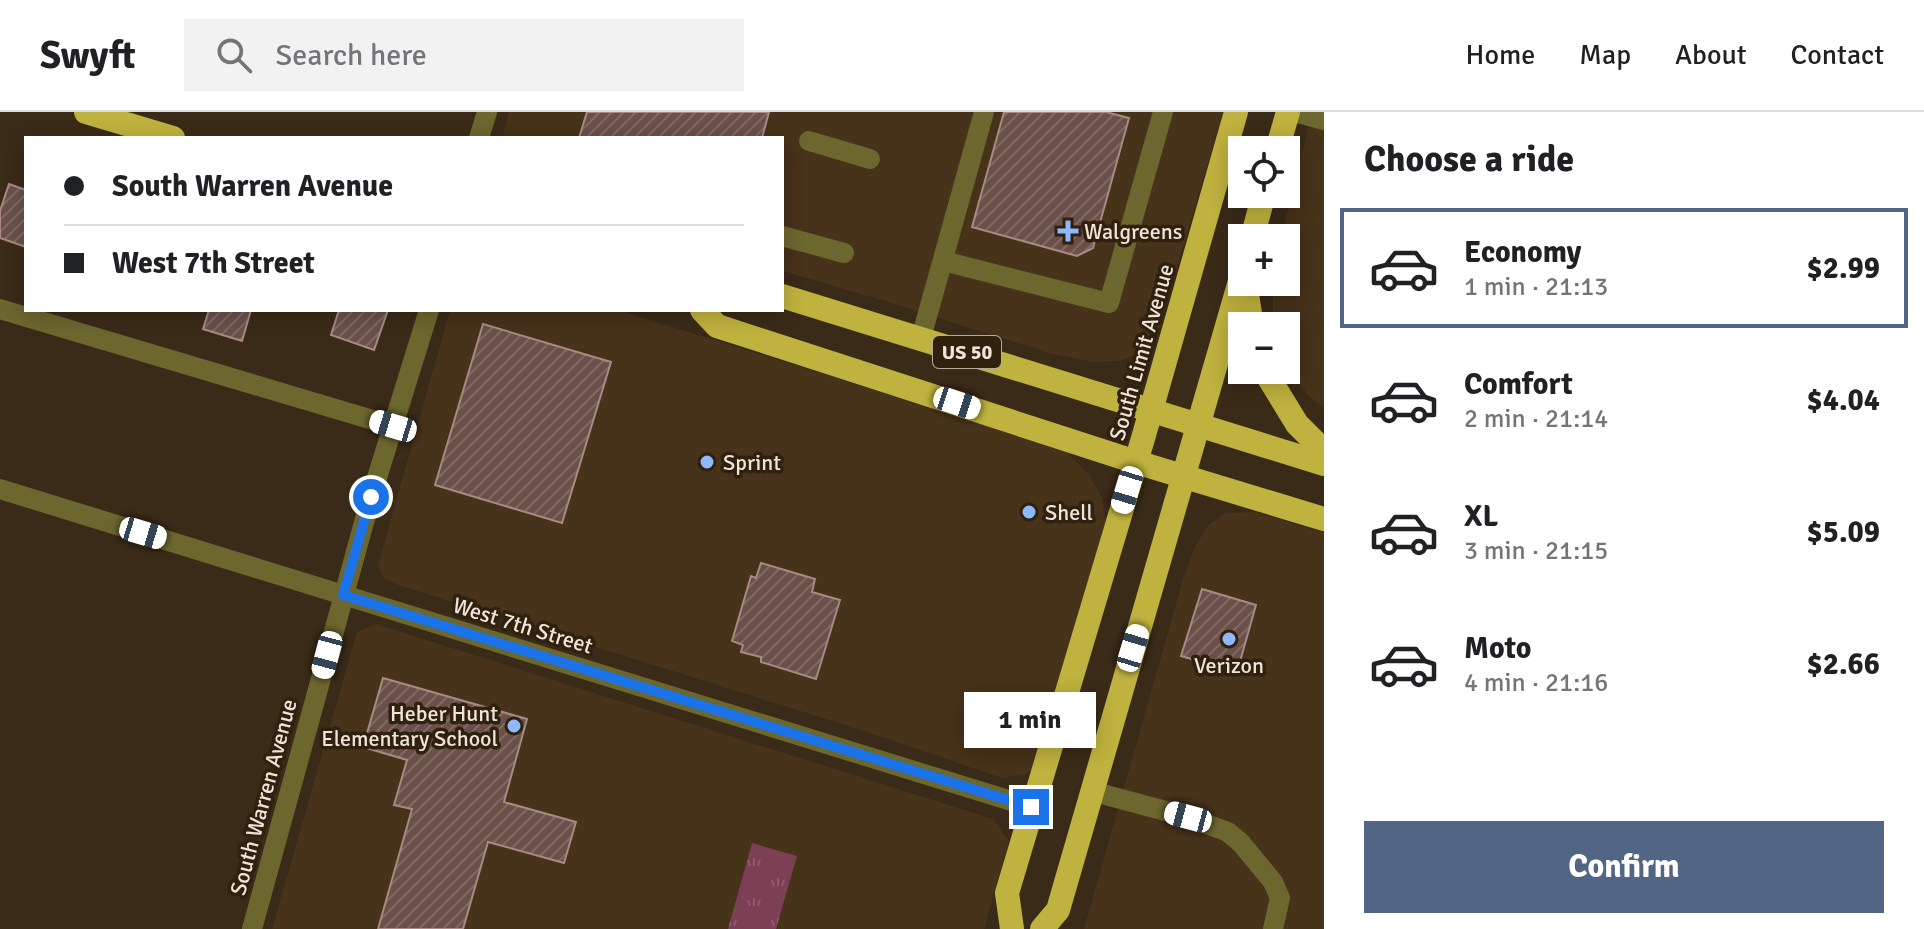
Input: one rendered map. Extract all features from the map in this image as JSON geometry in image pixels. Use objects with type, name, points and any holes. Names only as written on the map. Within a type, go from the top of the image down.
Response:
[{"type":"highway","points":[[86,112],[166,136]]},
{"type":"highway","name":"South Limit Avenue","points":[[1012,929],[1007,893],[1151,412],[1236,112]]},
{"type":"highway","points":[[1281,136],[1288,112]]},
{"type":"highway","points":[[1042,929],[1058,910],[1236,296]]},
{"type":"highway","name":"US 50","points":[[784,297],[1324,464]]},
{"type":"highway","name":"US 50","points":[[704,312],[717,326],[1136,462],[1324,519]]},
{"type":"highway","points":[[1273,384],[1297,424],[1324,451]]},
{"type":"street","points":[[480,136],[487,112]]},
{"type":"street","points":[[921,338],[984,112]]},
{"type":"street","points":[[1295,112],[1324,120]]},
{"type":"street","points":[[943,261],[1109,303],[1156,114]]},
{"type":"street","points":[[809,141],[870,159]]},
{"type":"street","points":[[784,237],[844,253]]},
{"type":"street","points":[[0,309],[393,426]]},
{"type":"street","name":"South Warren Avenue","points":[[252,929],[343,595],[428,312]]},
{"type":"street","name":"West 7th Street","points":[[0,489],[1031,807]]},
{"type":"street","points":[[1091,791],[1188,817],[1228,832],[1273,882],[1280,898],[1273,929]]},
{"type":"shaded area","points":[[509,112],[1223,112],[1158,332],[1142,352],[1120,361],[1092,362],[1049,353],[784,272],[784,136],[503,136]]},
{"type":"shaded area","points":[[1312,112],[1324,112],[1324,408],[1300,383],[1300,312],[1273,312],[1273,296],[1300,296],[1300,224],[1284,224],[1288,208],[1300,208],[1300,161]]},
{"type":"shaded area","points":[[449,312],[624,312],[1063,449],[1088,474],[1102,497],[1107,538],[1040,762],[1026,774],[1002,778],[858,729],[398,585],[384,578],[378,565]]},
{"type":"shaded area","points":[[1255,512],[1324,533],[1324,929],[1084,929],[1183,579],[1195,547],[1208,525],[1226,513]]},
{"type":"shaded area","name":"Heber Hunt Elementary School","points":[[376,624],[993,819],[1009,841],[984,929],[272,929],[357,632]]},
{"type":"green space","points":[[752,843],[797,856],[776,929],[728,929]]},
{"type":"building","points":[[587,112],[769,112],[763,136],[580,136]]},
{"type":"building","name":"Walgreens","points":[[1004,112],[1106,112],[1129,118],[1093,248],[1077,256],[972,227]]},
{"type":"building","points":[[9,184],[24,189],[24,246],[0,238],[0,211]]},
{"type":"building","points":[[208,312],[250,312],[242,341],[203,329]]},
{"type":"building","points":[[338,312],[387,312],[374,350],[331,335]]},
{"type":"building","points":[[483,324],[611,362],[562,523],[435,485]]},
{"type":"building","points":[[761,563],[815,579],[812,592],[840,600],[816,679],[761,662],[761,657],[741,652],[743,645],[732,641],[751,576],[756,578]]},
{"type":"building","points":[[1202,589],[1256,605],[1237,672],[1181,656]]},
{"type":"building","name":"Heber Hunt Elementary School","points":[[383,678],[527,719],[504,802],[576,822],[564,863],[488,842],[463,929],[378,929],[412,809],[394,805],[407,760],[363,747]]},
{"type":"place","name":"Walgreens","points":[[1068,231]]},
{"type":"place","name":"Sprint","points":[[707,462]]},
{"type":"place","name":"Shell","points":[[1029,512]]},
{"type":"place","name":"Verizon","points":[[1229,639]]},
{"type":"place","name":"Heber Hunt Elementary School","points":[[514,726]]},
{"type":"route","points":[[371,497],[343,595],[1031,807]]}]
